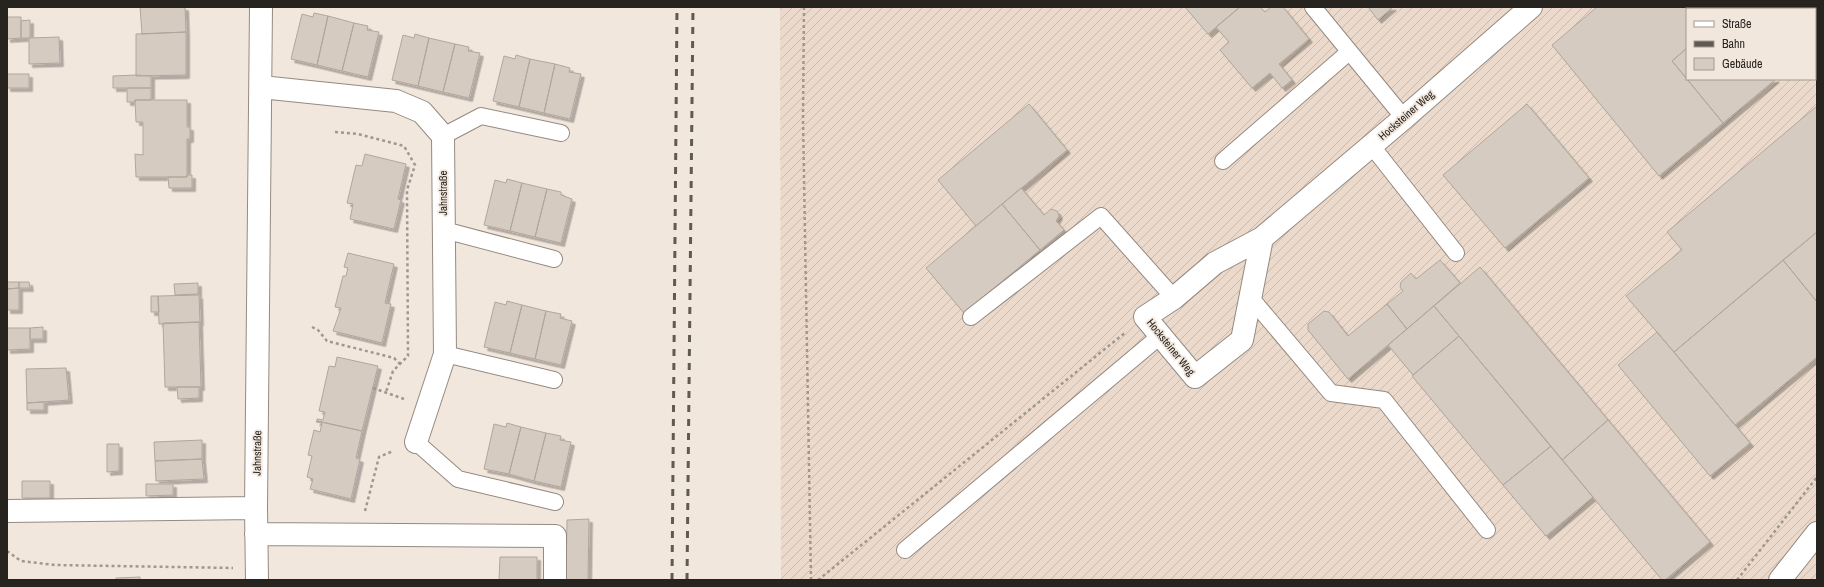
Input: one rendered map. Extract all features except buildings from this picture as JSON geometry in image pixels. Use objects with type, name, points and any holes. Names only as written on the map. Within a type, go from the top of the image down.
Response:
[{"type":"street","name":"Jahnstraße","points":[[257,574],[256,508],[261,7]]},
{"type":"street","name":"Hocksteiner Weg","points":[[1262,238],[1242,340],[1195,377],[1145,317],[1174,298],[1215,263],[1262,238],[1404,118],[1531,7]]},
{"type":"street","points":[[261,87],[396,101],[422,112],[443,136]]},
{"type":"street","name":"Jahnstraße","points":[[416,442],[445,354],[443,136]]},
{"type":"street","points":[[7,511],[256,508]]},
{"type":"street","points":[[1780,580],[1817,533]]},
{"type":"street","points":[[256,534],[555,536],[555,580]]},
{"type":"lane","points":[[1313,7],[1348,52],[1404,118]]},
{"type":"lane","points":[[1223,160],[1348,52]]},
{"type":"lane","points":[[443,136],[481,116],[561,132]]},
{"type":"lane","points":[[1371,145],[1456,253]]},
{"type":"lane","points":[[971,317],[1101,216],[1174,298]]},
{"type":"lane","points":[[444,230],[554,259]]},
{"type":"lane","points":[[1250,297],[1331,393],[1384,400],[1487,530]]},
{"type":"lane","points":[[905,550],[1160,336]]},
{"type":"lane","points":[[445,354],[554,380]]},
{"type":"lane","points":[[416,442],[458,479],[555,502]]},
{"type":"path","points":[[804,7],[803,119],[810,580]]},
{"type":"path","points":[[335,132],[358,134],[404,146],[415,165],[407,190],[408,356],[393,371],[386,392]]},
{"type":"path","points":[[818,580],[1145,317]]},
{"type":"path","points":[[312,327],[318,330],[327,341],[394,358],[400,364]]},
{"type":"path","points":[[373,388],[428,406]]},
{"type":"path","points":[[358,535],[379,457],[416,442]]},
{"type":"path","points":[[1737,580],[1817,477]]},
{"type":"path","points":[[7,551],[21,561],[55,565],[257,574]]},
{"type":"shaded area","points":[[780,7],[1817,7],[1817,580],[781,580]]},
{"type":"railway","points":[[672,580],[677,7]]},
{"type":"railway","points":[[687,580],[693,7]]}]
